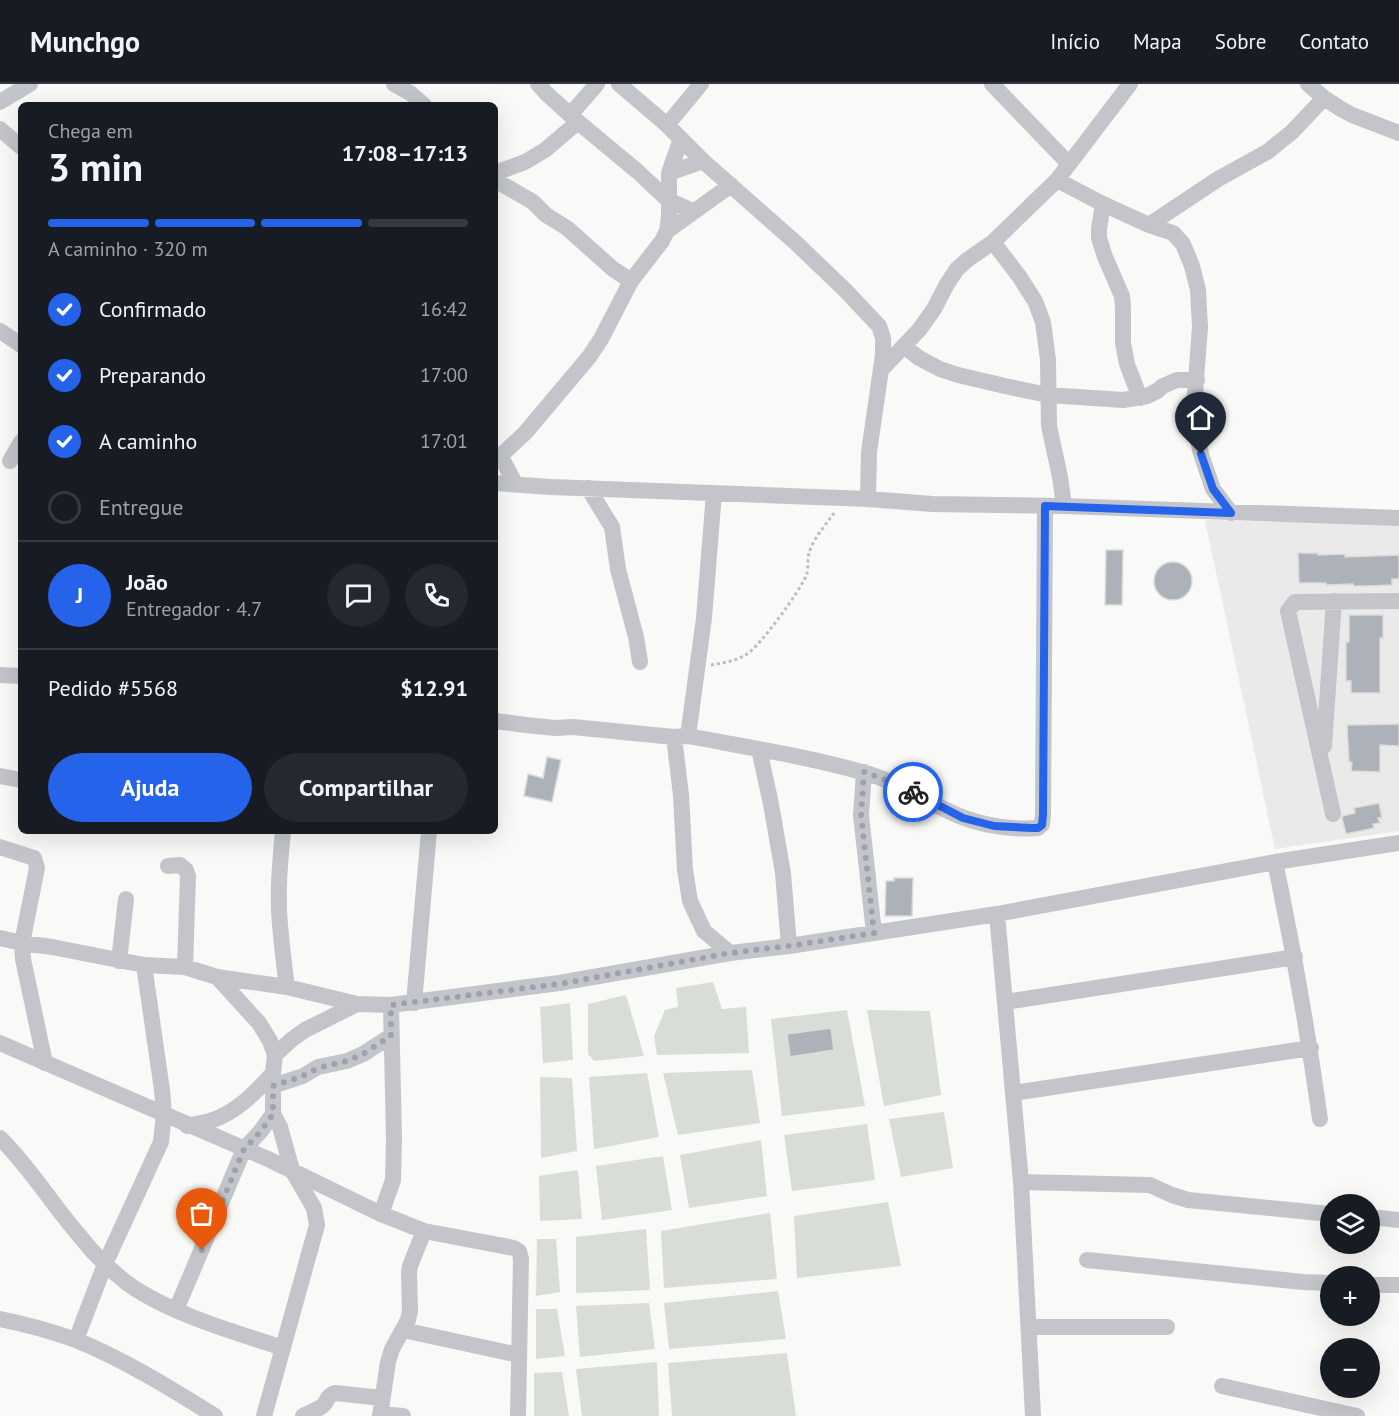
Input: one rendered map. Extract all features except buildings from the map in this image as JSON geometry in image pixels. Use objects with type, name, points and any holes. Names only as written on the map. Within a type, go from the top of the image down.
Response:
[{"type":"street","points":[[2,97],[30,84]]},
{"type":"street","points":[[394,84],[420,102]]},
{"type":"street","points":[[538,84],[668,200],[693,212]]},
{"type":"street","points":[[498,172],[525,162],[545,150],[574,118],[597,84]]},
{"type":"street","points":[[619,84],[796,243],[879,326],[883,338],[881,370],[869,452],[868,499]]},
{"type":"street","points":[[667,125],[701,84]]},
{"type":"street","points":[[992,84],[1069,164]]},
{"type":"street","points":[[881,370],[919,330],[957,269],[993,242],[1057,180],[1130,84]]},
{"type":"street","points":[[1308,84],[1324,98],[1352,115],[1399,133]]},
{"type":"street","points":[[1149,225],[1218,179],[1267,152],[1292,132],[1324,98]]},
{"type":"street","points":[[0,129],[18,144]]},
{"type":"street","points":[[516,485],[498,459],[525,433],[589,357],[631,281],[662,242],[667,231],[669,216],[669,173],[681,139]]},
{"type":"street","points":[[669,173],[703,161]]},
{"type":"street","points":[[1057,180],[1103,204],[1173,233],[1183,244],[1192,266],[1199,299],[1200,327],[1194,407],[1196,431],[1213,489],[1231,513]]},
{"type":"street","points":[[498,182],[533,201],[546,215],[567,228],[631,281]]},
{"type":"street","points":[[667,231],[730,185]]},
{"type":"street","points":[[1103,204],[1099,237],[1122,296],[1123,343],[1127,364],[1140,398]]},
{"type":"street","points":[[993,242],[1035,301],[1043,322],[1048,360],[1049,426],[1064,506]]},
{"type":"street","points":[[0,331],[18,343]]},
{"type":"street","points":[[904,346],[919,358],[940,369],[1047,395],[1123,400],[1147,396],[1177,380],[1197,380]]},
{"type":"street","points":[[10,461],[18,447]]},
{"type":"street","points":[[498,483],[868,499],[932,504],[1064,506],[1399,518]]},
{"type":"street","points":[[588,488],[612,527],[618,569],[636,637],[640,662]]},
{"type":"street","points":[[714,493],[706,599],[697,667],[681,737],[681,795],[685,870],[690,901],[704,930],[730,953]]},
{"type":"street","points":[[498,721],[681,737],[759,749],[864,772],[897,784],[963,818],[994,826],[1038,828],[1042,825],[1044,803],[1045,506]]},
{"type":"street","points":[[1322,766],[1334,601]]},
{"type":"street","points":[[1333,814],[1288,610],[1296,602],[1399,601]]},
{"type":"street","points":[[0,675],[18,676]]},
{"type":"street","points":[[759,749],[783,873],[789,946]]},
{"type":"street","points":[[864,772],[861,814],[874,933]]},
{"type":"street","points":[[0,776],[18,779]]},
{"type":"street","points":[[283,834],[279,913],[287,987]]},
{"type":"street","points":[[414,1003],[429,834]]},
{"type":"street","points":[[0,938],[118,961],[185,967],[217,977],[287,987],[357,1004],[391,1005],[559,984],[730,953],[997,914],[1275,861],[1399,843]]},
{"type":"street","points":[[0,847],[34,858],[37,868],[22,943],[22,959],[45,1063]]},
{"type":"street","points":[[1275,861],[1311,1048],[1320,1119]]},
{"type":"street","points":[[168,866],[180,865],[186,870],[188,876],[185,967]]},
{"type":"street","points":[[118,961],[126,899]]},
{"type":"street","points":[[997,914],[1021,1182],[1033,1416]]},
{"type":"street","points":[[1005,1002],[1295,957]]},
{"type":"street","points":[[76,1340],[105,1264],[161,1142],[164,1114],[144,965]]},
{"type":"street","points":[[217,977],[259,1023],[270,1041],[275,1055],[273,1114],[280,1128],[292,1170],[314,1208],[316,1225],[264,1416]]},
{"type":"street","points":[[275,1055],[305,1030],[357,1004]]},
{"type":"street","points":[[381,1215],[393,1180],[391,1005]]},
{"type":"street","points":[[161,1142],[170,1134],[189,1125],[211,1121],[227,1113],[273,1080],[303,1076],[318,1068],[347,1061],[363,1054],[391,1036]]},
{"type":"street","points":[[0,1043],[292,1170],[381,1215],[424,1231],[514,1248],[519,1251],[521,1259],[518,1416]]},
{"type":"street","points":[[1013,1093],[1311,1048]]},
{"type":"street","points":[[176,1310],[244,1149],[273,1114]]},
{"type":"street","points":[[0,1138],[33,1175],[77,1234],[105,1264],[127,1283],[176,1310],[283,1348]]},
{"type":"street","points":[[1021,1182],[1150,1185],[1188,1200],[1320,1213]]},
{"type":"street","points":[[314,1208],[330,1191]]},
{"type":"street","points":[[1380,1218],[1399,1220]]},
{"type":"street","points":[[381,1409],[392,1349],[408,1320],[410,1311],[409,1273],[424,1231]]},
{"type":"street","points":[[1087,1260],[1320,1282]]},
{"type":"street","points":[[1380,1285],[1399,1285]]},
{"type":"street","points":[[0,1318],[76,1340],[149,1376],[214,1416]]},
{"type":"street","points":[[1029,1327],[1167,1327]]},
{"type":"street","points":[[403,1330],[519,1355]]},
{"type":"street","points":[[1222,1386],[1357,1416]]},
{"type":"street","points":[[303,1416],[322,1407],[328,1397],[335,1393],[402,1416]]},
{"type":"path","points":[[697,667],[726,663],[747,654],[757,645],[801,587],[807,574],[809,552],[845,498]]},
{"type":"shaded area","points":[[1205,520],[1399,524],[1399,831],[1275,849]]},
{"type":"shaded area","points":[[713,982],[722,1009],[746,1007],[749,1053],[657,1055],[654,1036],[665,1010],[678,1007],[676,988]]},
{"type":"shaded area","points":[[626,995],[644,1056],[594,1061],[588,1054],[588,1004]]},
{"type":"shaded area","points":[[570,1003],[573,1060],[543,1063],[540,1007]]},
{"type":"shaded area","points":[[847,1010],[865,1106],[782,1116],[771,1019]],"holes":[[[831,1028],[834,1050],[791,1057],[787,1035]]]},
{"type":"shaded area","points":[[867,1010],[930,1011],[941,1095],[884,1106]]},
{"type":"shaded area","points":[[752,1070],[760,1123],[678,1135],[663,1073]]},
{"type":"shaded area","points":[[647,1073],[659,1137],[594,1149],[589,1077]]},
{"type":"shaded area","points":[[540,1077],[572,1078],[577,1151],[541,1158]]},
{"type":"shaded area","points":[[944,1112],[953,1168],[901,1177],[889,1119]]},
{"type":"shaded area","points":[[867,1124],[875,1180],[792,1191],[784,1135]]},
{"type":"shaded area","points":[[761,1140],[767,1196],[689,1208],[680,1155]]},
{"type":"shaded area","points":[[663,1156],[672,1210],[602,1220],[596,1166]]},
{"type":"shaded area","points":[[578,1170],[582,1219],[540,1221],[539,1176]]},
{"type":"shaded area","points":[[888,1202],[901,1266],[797,1278],[794,1216]]},
{"type":"shaded area","points":[[770,1213],[777,1279],[664,1288],[661,1231]]},
{"type":"shaded area","points":[[646,1229],[650,1290],[576,1293],[576,1237]]},
{"type":"shaded area","points":[[537,1239],[556,1239],[560,1292],[536,1296]]},
{"type":"shaded area","points":[[778,1291],[786,1339],[669,1349],[664,1303]]},
{"type":"shaded area","points":[[649,1303],[655,1349],[580,1357],[576,1306]]},
{"type":"shaded area","points":[[536,1309],[557,1309],[565,1356],[536,1359]]},
{"type":"shaded area","points":[[787,1353],[796,1416],[672,1416],[668,1363]]},
{"type":"shaded area","points":[[657,1362],[659,1416],[582,1416],[576,1369]]},
{"type":"shaded area","points":[[562,1372],[569,1416],[534,1416],[534,1373]]},
{"type":"way so far","points":[[202,1250],[244,1149],[273,1114],[273,1086],[303,1076],[312,1070],[347,1061],[377,1046],[391,1036],[391,1005],[559,984],[730,953],[874,933],[861,814],[864,772],[913,792]]},
{"type":"route","points":[[913,792],[963,818],[994,826],[1038,828],[1042,825],[1045,506],[1231,513],[1213,489],[1201,454]]}]
